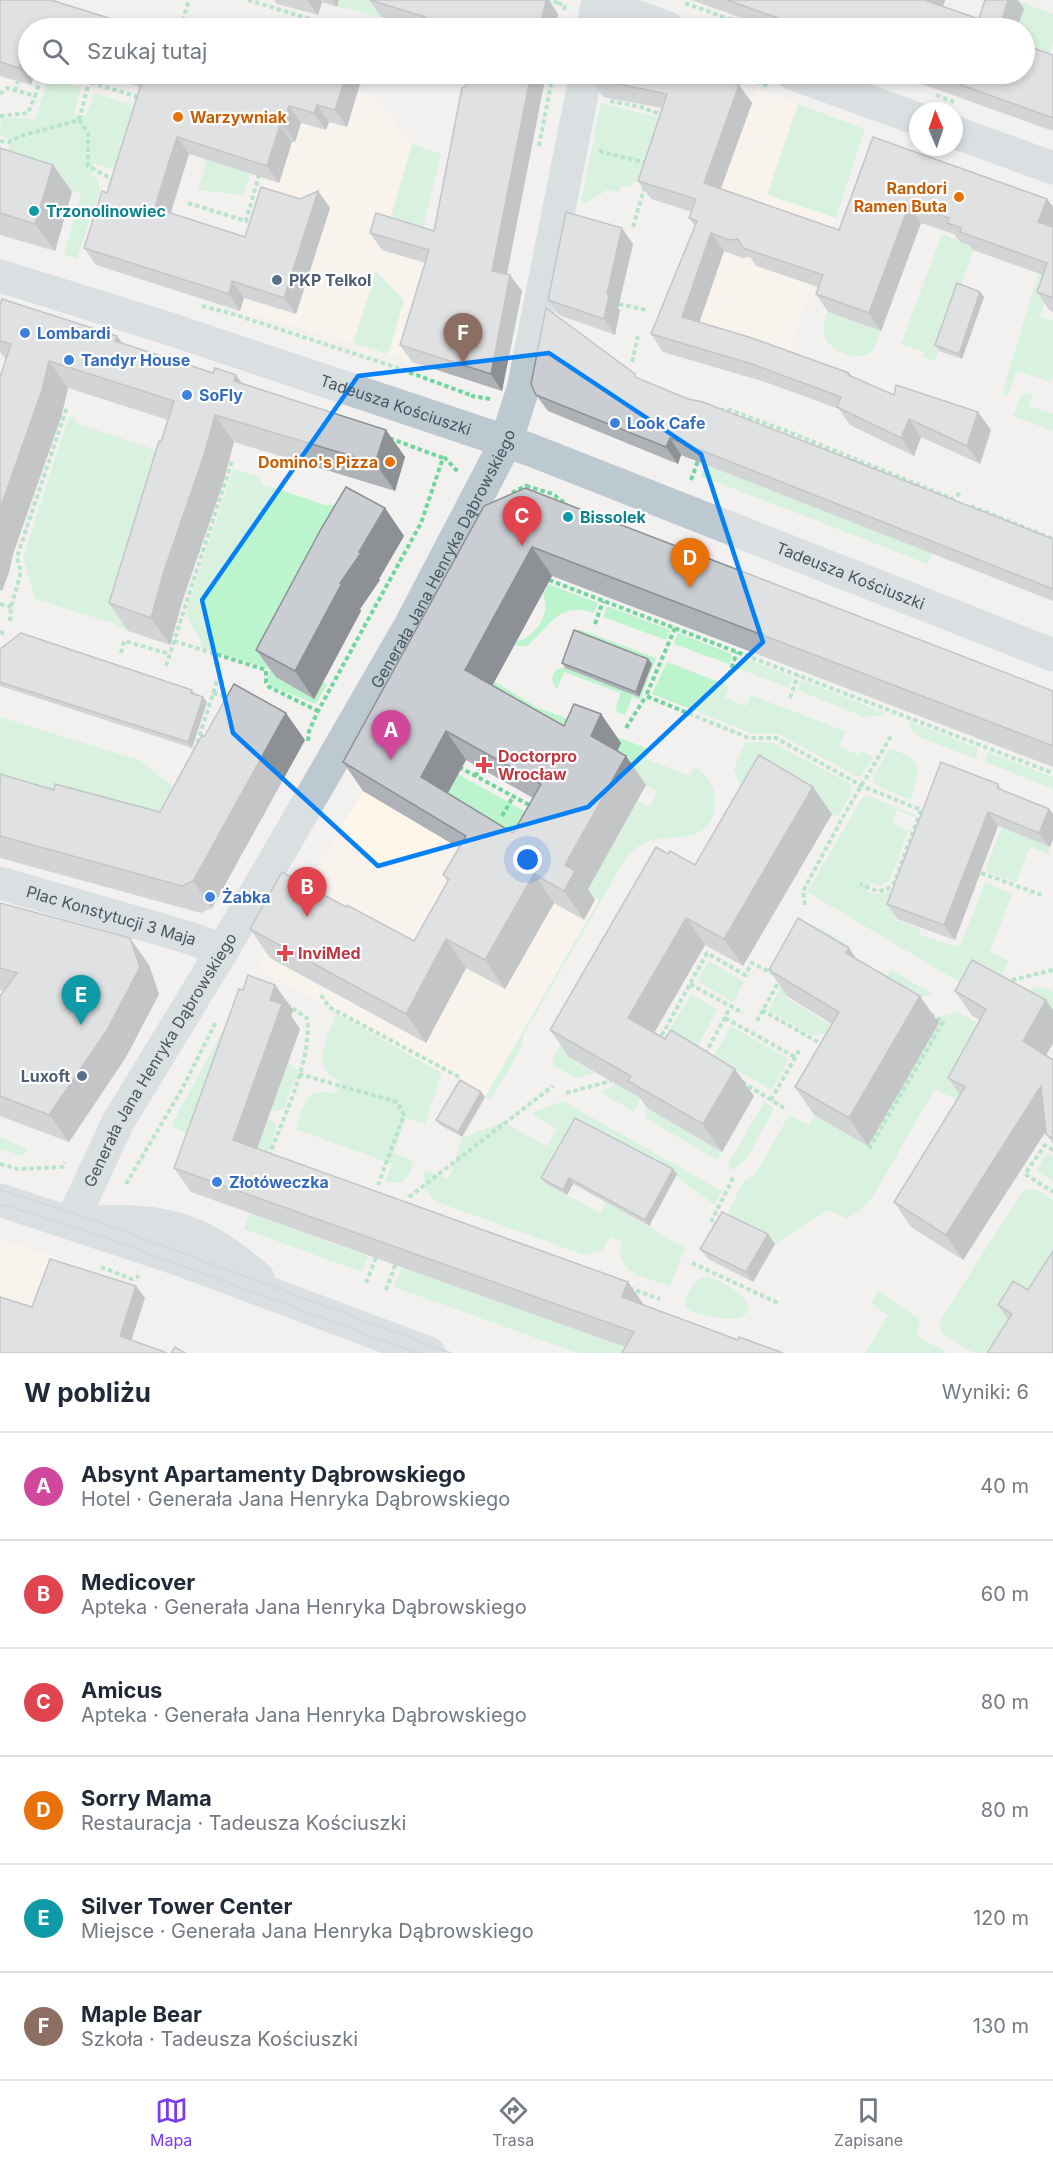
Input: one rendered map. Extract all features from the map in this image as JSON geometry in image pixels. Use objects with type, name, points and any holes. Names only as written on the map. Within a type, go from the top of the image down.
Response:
[{"type":"street","points":[[583,18],[598,0]]},
{"type":"street","points":[[603,0],[641,18]]},
{"type":"street","name":"Generała Jana Henryka Dąbrowskiego","points":[[72,1223],[118,1122],[222,950],[411,624],[506,441],[523,389],[584,84]]},
{"type":"street","points":[[821,84],[909,116]]},
{"type":"street","points":[[963,135],[1053,168]]},
{"type":"street","name":"Tadeusza Kościuszki","points":[[0,276],[167,328],[506,441],[1053,655]]},
{"type":"street","name":"Plac Konstytucji 3 Maja","points":[[0,883],[190,938],[222,950]]},
{"type":"street","points":[[0,1200],[276,1294],[429,1353]]},
{"type":"path","points":[[183,18],[189,0]]},
{"type":"path","points":[[248,0],[307,18]]},
{"type":"path","points":[[546,0],[565,6],[575,18]]},
{"type":"path","points":[[676,0],[726,18]]},
{"type":"path","points":[[15,91],[18,81]]},
{"type":"path","points":[[0,116],[28,113],[39,84]]},
{"type":"path","points":[[88,84],[79,120],[88,134],[88,165],[114,183],[122,173]]},
{"type":"path","points":[[96,84],[135,96],[143,109]]},
{"type":"path","points":[[0,94],[7,88],[35,96]]},
{"type":"path","points":[[608,101],[641,107],[667,116]]},
{"type":"path","points":[[0,141],[8,142],[21,136],[79,120]]},
{"type":"path","points":[[598,150],[652,164]]},
{"type":"path","points":[[188,203],[246,221],[262,166]]},
{"type":"path","points":[[633,227],[649,174]]},
{"type":"path","points":[[619,304],[646,309]]},
{"type":"path","points":[[632,362],[638,336]]},
{"type":"path","points":[[471,401],[473,396],[493,400]]},
{"type":"path","points":[[10,621],[21,572],[17,556],[67,407]]},
{"type":"path","points":[[714,416],[719,411],[727,409],[814,442],[953,500],[962,491]]},
{"type":"path","points":[[754,426],[756,420]]},
{"type":"path","points":[[381,435],[443,458],[462,475]]},
{"type":"path","points":[[812,449],[814,442]]},
{"type":"path","points":[[691,480],[703,448]]},
{"type":"path","points":[[310,728],[420,523],[446,452]]},
{"type":"path","points":[[166,666],[232,461]]},
{"type":"path","points":[[866,470],[868,464]]},
{"type":"path","points":[[526,486],[553,494],[569,507]]},
{"type":"path","points":[[921,498],[925,488]]},
{"type":"path","points":[[971,506],[1053,539]]},
{"type":"path","points":[[1013,530],[1016,524]]},
{"type":"path","points":[[549,580],[1053,772]]},
{"type":"path","points":[[595,624],[603,601]]},
{"type":"path","points":[[0,604],[12,607]]},
{"type":"path","points":[[626,728],[646,696],[675,628]]},
{"type":"path","points":[[0,632],[6,634]]},
{"type":"path","points":[[121,653],[124,640],[170,654]]},
{"type":"path","points":[[174,641],[266,670],[266,682],[269,687],[318,711]]},
{"type":"path","points":[[729,675],[737,652]]},
{"type":"path","points":[[790,698],[798,675]]},
{"type":"path","points":[[193,755],[217,681]]},
{"type":"path","points":[[213,693],[232,697]]},
{"type":"path","points":[[646,696],[749,738],[776,738],[862,786],[921,810],[894,883],[886,890],[877,891],[860,884]]},
{"type":"path","points":[[805,905],[802,891],[891,736]]},
{"type":"path","points":[[450,762],[541,811]]},
{"type":"path","points":[[475,776],[481,768]]},
{"type":"path","points":[[502,816],[513,797]]},
{"type":"path","points":[[981,873],[1044,896]]},
{"type":"path","points":[[670,1040],[662,1035],[707,953],[745,975],[752,963],[780,978],[757,1021]]},
{"type":"path","points":[[1012,980],[1053,970]]},
{"type":"path","points":[[690,984],[730,1008],[743,1013]]},
{"type":"path","points":[[321,995],[329,1007],[459,1077]]},
{"type":"path","points":[[269,1157],[299,1074],[307,1042],[307,1018],[287,1005]]},
{"type":"path","points":[[703,1058],[730,1008]]},
{"type":"path","points":[[762,1010],[826,1047]]},
{"type":"path","points":[[869,1149],[943,1022],[928,1013]]},
{"type":"path","points":[[725,1018],[795,1057]]},
{"type":"path","points":[[771,1100],[800,1049]]},
{"type":"path","points":[[299,1074],[397,1102],[404,1115],[378,1185]]},
{"type":"path","points":[[732,1076],[784,1108]]},
{"type":"path","points":[[566,1093],[611,1082]]},
{"type":"path","points":[[409,1197],[553,1086]]},
{"type":"path","points":[[1053,1150],[1045,1145],[1025,1174],[1053,1192]]},
{"type":"path","points":[[0,1164],[18,1169],[62,1167]]},
{"type":"path","points":[[711,1222],[734,1176]]},
{"type":"path","points":[[366,1283],[379,1251]]},
{"type":"path","points":[[386,1290],[397,1259]]},
{"type":"path","points":[[692,1263],[778,1303]]},
{"type":"path","points":[[627,1287],[660,1299]]},
{"type":"highlighted area","points":[[549,353],[701,454],[763,642],[588,807],[378,866],[233,733],[202,600],[358,376]]},
{"type":"shaded area","points":[[297,84],[338,84],[374,95],[412,144],[388,230],[522,292],[502,391],[353,343],[240,311],[257,254],[258,207],[266,178],[224,165]]},
{"type":"shaded area","points":[[757,89],[865,129],[777,387],[663,352]]},
{"type":"shaded area","points":[[363,791],[566,881],[599,900],[485,1097],[257,968]]},
{"type":"shaded area","points":[[0,1239],[61,1259],[58,1271],[0,1353]]},
{"type":"green space","points":[[339,0],[371,0],[382,17],[337,7]]},
{"type":"green space","points":[[1015,0],[1053,14],[1053,42],[1050,52],[1035,60],[1035,18],[1020,18],[1023,9]]},
{"type":"green space","points":[[46,84],[68,84],[81,88],[74,113],[86,116],[94,93],[136,106],[115,170],[94,163],[91,174],[97,178],[100,190],[77,259],[64,255],[81,194],[2,170],[11,140],[0,135],[1,118],[35,120]]},
{"type":"green space","points":[[230,84],[232,84],[224,165],[251,174],[244,195],[198,190]]},
{"type":"green space","points":[[601,103],[658,117],[638,182],[629,187],[621,186],[618,192],[607,190],[587,203],[581,202]]},
{"type":"green space","points":[[798,104],[865,129],[836,218],[767,195]]},
{"type":"green space","points":[[412,144],[441,154],[420,240],[387,230]]},
{"type":"green space","points":[[981,228],[935,361],[923,357],[924,352],[901,344],[942,234],[965,243]]},
{"type":"green space","points":[[1053,233],[1053,280],[1040,316],[1053,321],[1051,382],[1017,371],[1007,396],[1002,394],[1038,274]]},
{"type":"green space","points":[[376,271],[404,300],[388,354],[353,343]]},
{"type":"green space","points":[[828,312],[881,331],[872,352],[852,356],[832,347],[823,332]]},
{"type":"green space","points":[[1026,393],[1033,394],[1029,406],[1053,414],[1053,431],[1013,416],[1020,397]]},
{"type":"green space","points":[[69,416],[73,417],[78,424],[153,449],[165,446],[128,631],[115,624],[35,599],[23,557]]},
{"type":"green space","points":[[706,464],[933,552],[928,564],[701,476]]},
{"type":"green space","points":[[233,469],[259,476],[262,484],[325,505],[342,504],[314,698],[322,682],[327,684],[316,704],[270,686],[267,680],[270,669],[202,648],[187,617],[186,612]]},
{"type":"green space","points":[[548,584],[598,603],[594,613],[572,610],[563,613],[527,646],[515,646],[517,641],[536,630],[540,623],[545,609],[543,595]]},
{"type":"green space","points":[[607,606],[670,630],[666,640],[603,617]]},
{"type":"green space","points":[[581,630],[656,658],[640,700],[632,697],[625,715],[615,711],[621,693],[564,672],[557,689],[553,681],[554,674],[558,669],[565,668],[639,697],[652,664],[574,634],[572,631]]},
{"type":"green space","points":[[678,633],[732,654],[729,664],[674,644]]},
{"type":"green space","points":[[741,657],[793,677],[789,688],[737,668]]},
{"type":"green space","points":[[667,662],[729,686],[725,698],[746,706],[751,695],[845,731],[839,747],[860,755],[861,751],[874,757],[860,778],[778,734],[753,734],[652,694]]},
{"type":"green space","points":[[802,680],[885,713],[879,716],[864,717],[797,690]]},
{"type":"green space","points":[[494,681],[536,707],[649,749],[646,759],[690,776],[694,766],[709,780],[715,800],[713,815],[708,825],[701,831],[682,837],[649,841],[639,846],[626,858],[524,1034],[521,1049],[490,1100],[485,1097],[599,900],[441,805],[458,774],[553,827],[601,865],[637,801],[649,807],[658,792],[486,699]]},
{"type":"green space","points":[[0,717],[139,760],[179,791],[169,825],[0,777]]},
{"type":"green space","points":[[908,721],[978,748],[976,759],[919,737],[911,730]]},
{"type":"green space","points":[[745,742],[774,743],[851,784],[852,791],[838,817],[778,783],[742,790],[734,769]]},
{"type":"green space","points":[[890,748],[909,757],[917,767],[911,800],[877,786],[873,781],[873,776]]},
{"type":"green space","points":[[988,752],[1053,777],[1053,789],[985,762]]},
{"type":"green space","points":[[868,796],[916,815],[915,817],[897,810],[892,824],[908,832],[890,880],[881,886],[869,883],[867,891],[871,893],[880,894],[894,889],[930,820],[893,918],[921,930],[919,935],[960,947],[985,882],[1012,894],[990,952],[1009,960],[1000,978],[966,986],[807,892],[862,798]]},
{"type":"green space","points":[[1014,796],[1046,807],[1033,840],[1050,847],[1048,854],[1030,847],[1016,883],[985,871]]},
{"type":"green space","points":[[816,926],[848,945],[840,957],[817,943],[786,998],[838,1029],[813,1036],[768,1010]]},
{"type":"green space","points":[[709,961],[744,982],[733,1002],[697,981]]},
{"type":"green space","points":[[891,969],[932,994],[906,1002],[881,988]]},
{"type":"green space","points":[[1038,987],[1053,992],[1053,1019],[942,1130],[956,1100],[935,1089],[872,1198],[863,1208],[847,1219],[828,1210],[775,1244],[732,1223],[727,1216],[742,1183],[756,1173],[789,1115],[809,1125],[814,1115],[868,1145],[939,1024],[933,1019],[957,1011],[984,1027],[1021,990]]},
{"type":"green space","points":[[245,989],[210,1145],[171,1126]]},
{"type":"green space","points":[[691,994],[717,1009],[697,1048],[668,1032]]},
{"type":"green space","points":[[336,1013],[442,1073],[425,1124],[406,1118],[393,1153],[414,1161],[408,1176],[400,1183],[385,1182],[392,1164],[296,1129],[307,1099],[318,1093],[336,1094],[340,1082],[330,1076],[325,1069],[323,1052]]},
{"type":"green space","points":[[577,1016],[569,1057],[596,1073],[577,1078],[553,1065],[552,1059]]},
{"type":"green space","points":[[731,1026],[789,1059],[772,1090],[713,1057]]},
{"type":"green space","points":[[288,1062],[298,1070],[284,1109],[271,1110]]},
{"type":"green space","points":[[616,1084],[641,1099],[634,1112],[600,1092]]},
{"type":"green space","points":[[563,1101],[722,1191],[715,1205],[676,1177],[677,1174],[545,1183],[600,1213],[606,1202],[685,1248],[670,1286],[641,1277],[627,1268],[620,1252],[621,1240],[611,1237],[601,1251],[584,1255],[437,1202],[427,1191],[424,1184],[425,1170],[449,1179],[462,1138],[503,1122],[547,1146],[557,1129],[534,1116],[534,1112]]},
{"type":"green space","points":[[764,1102],[773,1107],[772,1114],[746,1159],[733,1170],[727,1166]]},
{"type":"green space","points":[[647,1108],[722,1152],[717,1160],[644,1117]]},
{"type":"green space","points":[[268,1119],[273,1121],[277,1127],[267,1156],[254,1156]]},
{"type":"green space","points":[[0,1137],[28,1149],[22,1156],[0,1149]]},
{"type":"green space","points":[[1047,1152],[1053,1156],[1053,1182],[1037,1170]]},
{"type":"green space","points":[[1024,1189],[1037,1190],[1053,1200],[1053,1264],[997,1353],[974,1353],[942,1334],[939,1322]]},
{"type":"green space","points":[[250,1213],[368,1256],[362,1272],[244,1229]]},
{"type":"green space","points":[[401,1267],[630,1349],[629,1353],[578,1353],[394,1287]]},
{"type":"green space","points":[[710,1277],[727,1285],[743,1297],[749,1307],[743,1316],[735,1319],[711,1317],[689,1310],[685,1301],[691,1288],[701,1278]]},
{"type":"green space","points":[[878,1290],[920,1320],[916,1335],[947,1353],[865,1353],[888,1316],[871,1303]]},
{"type":"building","points":[[0,0],[51,0],[109,18],[18,18],[18,68],[0,62]]},
{"type":"building","points":[[370,0],[546,0],[542,18],[425,17]]},
{"type":"building","points":[[727,0],[928,0],[976,18],[778,18]]},
{"type":"building","points":[[985,0],[1008,0],[1002,18],[979,18]]},
{"type":"building","points":[[1035,49],[1053,55],[1053,118],[959,84],[1035,84]]},
{"type":"building","points":[[141,84],[344,84],[335,110],[317,105],[314,113],[289,106],[283,126],[280,125],[267,166],[177,137],[155,208],[245,237],[261,187],[300,199],[318,191],[284,298],[232,281],[229,294],[84,248],[102,191],[107,193]]},
{"type":"building","points":[[466,84],[529,84],[492,271],[510,275],[491,374],[400,345],[429,250],[370,233],[376,213],[434,231],[462,88]]},
{"type":"building","points":[[619,84],[736,84],[739,85],[704,183],[839,230],[873,137],[909,150],[909,156],[926,156],[1047,199],[1038,222],[1053,227],[1053,298],[1037,292],[1047,263],[960,232],[961,228],[947,223],[949,218],[909,205],[869,313],[816,294],[823,275],[743,248],[738,239],[729,240],[711,233],[682,317],[752,338],[849,373],[848,375],[894,395],[896,385],[978,412],[967,446],[909,419],[901,438],[837,407],[841,397],[752,364],[651,334],[697,221],[689,218],[696,199],[638,181],[667,94]]},
{"type":"building","points":[[0,148],[53,165],[35,224],[0,213]]},
{"type":"building","points":[[566,212],[622,228],[607,294],[609,295],[604,319],[548,300]]},
{"type":"building","points":[[957,283],[980,292],[959,354],[935,345]]},
{"type":"building","points":[[2,299],[117,336],[115,341],[213,373],[215,368],[236,375],[234,381],[386,430],[375,463],[215,415],[151,618],[109,603],[159,441],[161,442],[174,401],[49,361],[42,390],[0,509],[0,377],[11,344],[0,341]]},
{"type":"building","points":[[546,308],[635,374],[635,377],[1053,539],[1053,589],[670,438],[666,447],[536,395],[531,384]]},
{"type":"building","points":[[346,487],[385,508],[359,552],[361,553],[340,583],[342,583],[295,671],[256,650]]},
{"type":"building","points":[[525,488],[1053,691],[1053,746],[532,547],[465,670],[564,726],[574,704],[601,714],[591,736],[626,756],[565,865],[575,871],[564,891],[534,874],[485,960],[446,939],[406,1014],[250,929],[282,872],[414,941],[449,879],[443,875],[466,836],[343,762],[484,506]],"holes":[[[446,731],[541,784],[513,833],[421,777]]]},
{"type":"building","points":[[574,630],[648,659],[636,692],[562,663]]},
{"type":"building","points":[[21,633],[192,690],[191,693],[203,697],[188,742],[0,682],[0,649]]},
{"type":"building","points":[[234,684],[286,713],[193,881],[182,886],[0,836],[0,774],[54,790],[55,784],[160,812],[202,735],[204,737]]},
{"type":"building","points":[[759,755],[813,787],[724,939],[686,918],[628,1018],[665,1039],[671,1030],[735,1069],[703,1124],[628,1081],[631,1076],[550,1030],[656,847],[668,854],[670,851],[695,865]]},
{"type":"building","points":[[941,762],[998,784],[997,788],[1049,809],[1039,833],[988,812],[944,925],[887,904]]},
{"type":"building","points":[[0,903],[130,938],[140,967],[107,1030],[49,1115],[0,1096],[0,996],[17,973],[0,968]]},
{"type":"building","points":[[798,918],[849,948],[846,953],[920,996],[849,1118],[795,1087],[839,1012],[769,970]]},
{"type":"building","points":[[972,960],[1046,1000],[1023,1041],[1053,1060],[1053,1139],[1046,1134],[1041,1086],[946,1235],[894,1202],[965,1087],[948,1078],[986,1009],[955,991]]},
{"type":"building","points":[[248,975],[275,985],[270,1000],[282,1004],[233,1140],[628,1282],[622,1297],[738,1340],[739,1337],[783,1353],[622,1353],[634,1332],[174,1168],[239,989],[243,990]]},
{"type":"building","points":[[460,1080],[481,1092],[458,1132],[436,1120]]},
{"type":"building","points":[[575,1118],[673,1169],[645,1220],[569,1178],[563,1190],[541,1178]]},
{"type":"building","points":[[722,1212],[768,1234],[746,1272],[700,1249]]},
{"type":"building","points":[[1053,1251],[1053,1353],[987,1353],[1012,1314],[998,1305],[1013,1281],[1028,1290]]},
{"type":"building","points":[[50,1259],[136,1286],[120,1336],[167,1353],[0,1353],[0,1297],[32,1307]]},
{"type":"building","points":[[175,1347],[185,1353],[171,1353]]},
{"type":"tram line","points":[[0,1190],[88,1218],[451,1353]]},
{"type":"tram line","points":[[0,1204],[96,1234],[417,1353]]},
{"type":"place","name":"Warzywniak","points":[[178,117]]},
{"type":"place","name":"Randori Ramen Buta","points":[[959,197]]},
{"type":"place","name":"Trzonolinowiec","points":[[34,211]]},
{"type":"place","name":"PKP Telkol","points":[[277,280]]},
{"type":"place","name":"Lombardi","points":[[25,333]]},
{"type":"place","name":"Tandyr House","points":[[69,360]]},
{"type":"place","name":"Maple Bear","points":[[463,363]]},
{"type":"place","name":"SoFly","points":[[187,395]]},
{"type":"place","name":"Look Cafe","points":[[615,423]]},
{"type":"place","name":"Domino's Pizza","points":[[390,462]]},
{"type":"place","name":"Bissolek","points":[[568,517]]},
{"type":"place","name":"Amicus","points":[[522,546]]},
{"type":"place","name":"Sorry Mama","points":[[690,588]]},
{"type":"place","name":"Absynt Apartamenty Dąbrowskiego","points":[[391,760]]},
{"type":"place","name":"Doctorpro Wrocław","points":[[484,765]]},
{"type":"place","name":"Żabka","points":[[210,897]]},
{"type":"place","name":"Medicover","points":[[307,917]]},
{"type":"place","name":"InviMed","points":[[285,953]]},
{"type":"place","name":"Silver Tower Center","points":[[81,1025]]},
{"type":"place","name":"Luxoft","points":[[82,1076]]},
{"type":"place","name":"Złotóweczka","points":[[217,1182]]}]
